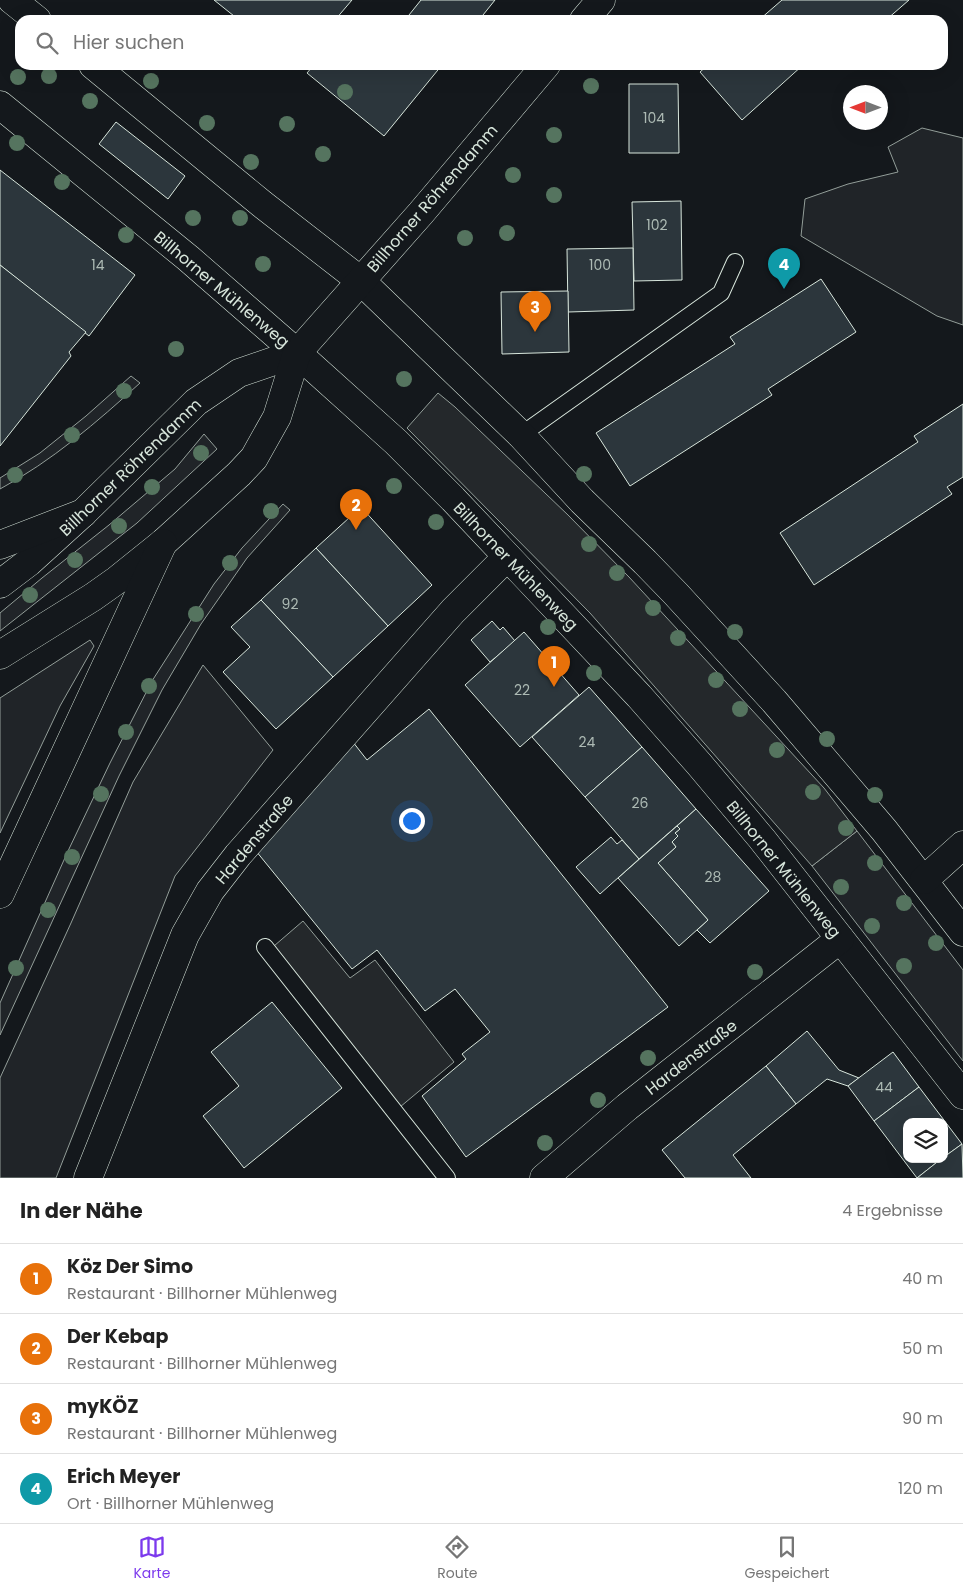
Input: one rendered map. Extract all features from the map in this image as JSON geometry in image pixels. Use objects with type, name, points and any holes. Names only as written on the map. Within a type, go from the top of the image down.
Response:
[{"type":"main road","points":[[12,0],[31,15]]},
{"type":"main road","points":[[588,15],[601,0]]},
{"type":"main road","points":[[99,70],[262,204],[361,282],[521,435],[582,500],[664,581],[774,701],[848,785],[963,932]]},
{"type":"main road","name":"Billhorner Röhrendamm","points":[[0,655],[93,597],[163,543],[254,458],[277,417],[297,353],[361,282],[542,70]]},
{"type":"main road","name":"Billhorner Mühlenweg","points":[[0,105],[188,258],[396,442],[453,499],[645,703],[762,839],[963,1095]]},
{"type":"main road","name":"Billhorner Röhrendamm","points":[[0,584],[29,562],[83,513],[196,402],[238,373],[297,353]]},
{"type":"main road","points":[[0,545],[83,513]]},
{"type":"main road","points":[[0,894],[163,543]]},
{"type":"main road","name":"Hardenstraße","points":[[88,1178],[185,935],[210,891],[238,855],[453,611],[507,557]]},
{"type":"main road","points":[[924,880],[963,845]]},
{"type":"main road","name":"Hardenstraße","points":[[544,1178],[627,1107],[840,939]]},
{"type":"lane","points":[[521,435],[721,294],[735,262]]},
{"type":"lane","points":[[265,947],[447,1178]]},
{"type":"shaded area","points":[[922,128],[963,138],[963,325],[937,316],[801,236],[805,199],[848,184],[898,172],[888,147]]},
{"type":"shaded area","points":[[131,376],[140,383],[107,412],[38,466],[0,489],[0,478],[40,453]]},
{"type":"shaded area","points":[[438,393],[568,515],[629,577],[824,788],[857,831],[812,866],[590,613],[407,428]]},
{"type":"shaded area","points":[[204,434],[217,449],[137,523],[0,631],[0,613],[175,469]]},
{"type":"shaded area","points":[[283,504],[290,510],[247,558],[201,624],[162,690],[119,776],[0,1035],[0,1003],[68,851],[152,681],[214,584],[242,548]]},
{"type":"shaded area","points":[[90,640],[94,646],[60,706],[0,833],[0,698]]},
{"type":"shaded area","points":[[203,665],[273,750],[175,876],[56,1178],[0,1178],[0,1078],[133,782]]},
{"type":"shaded area","points":[[857,831],[963,970],[963,1061],[812,866]]},
{"type":"shaded area","points":[[303,921],[350,978],[375,960],[454,1062],[400,1107],[274,946]]},
{"type":"building","points":[[214,0],[352,0],[339,15],[233,15]]},
{"type":"building","points":[[421,0],[495,0],[483,15],[409,15]]},
{"type":"building","points":[[782,0],[909,0],[892,15],[765,15]]},
{"type":"building","points":[[310,70],[438,70],[384,136],[307,73]]},
{"type":"building","points":[[702,70],[797,70],[742,120],[700,72]]},
{"type":"building","points":[[629,84],[678,84],[679,153],[629,153]]},
{"type":"building","points":[[116,122],[185,176],[168,199],[99,144]]},
{"type":"building","points":[[0,170],[135,275],[89,336],[0,265]]},
{"type":"building","points":[[681,201],[682,280],[634,281],[632,202]]},
{"type":"building","points":[[633,248],[634,310],[568,312],[567,249]]},
{"type":"building","points":[[0,265],[86,332],[69,352],[71,356],[0,446]]},
{"type":"building","points":[[821,279],[856,332],[768,389],[772,395],[630,486],[596,433],[735,344],[730,337]]},
{"type":"building","points":[[568,291],[569,352],[502,354],[501,292]]},
{"type":"building","points":[[963,404],[963,477],[947,487],[952,494],[814,585],[780,533],[918,442],[914,436]]},
{"type":"building","points":[[361,507],[432,585],[388,626],[316,548]]},
{"type":"building","points":[[316,548],[388,626],[333,677],[261,600]]},
{"type":"building","points":[[261,600],[333,677],[276,729],[223,672],[250,647],[231,627]]},
{"type":"building","points":[[492,621],[500,630],[503,627],[515,641],[490,662],[471,640]]},
{"type":"building","points":[[524,632],[579,695],[520,747],[465,685]]},
{"type":"building","points":[[589,687],[642,747],[585,797],[532,737]]},
{"type":"building","points":[[429,709],[668,1007],[466,1157],[422,1096],[466,1059],[462,1054],[490,1032],[455,989],[425,1011],[377,950],[352,969],[256,851],[349,737],[367,760]]},
{"type":"building","points":[[642,747],[696,809],[639,859],[585,797]]},
{"type":"building","points":[[696,809],[769,891],[710,943],[697,930],[708,920],[658,863],[676,847],[672,842],[678,836],[675,833],[680,829],[677,826]]},
{"type":"building","points":[[677,826],[680,829],[675,833],[678,836],[672,842],[676,847],[658,863],[708,920],[679,946],[618,878]]},
{"type":"building","points":[[611,837],[617,844],[622,840],[639,859],[600,894],[576,867]]},
{"type":"building","points":[[272,1002],[342,1088],[244,1168],[203,1116],[239,1086],[211,1052]]},
{"type":"building","points":[[807,1031],[839,1070],[859,1078],[848,1086],[827,1079],[796,1104],[766,1066]]},
{"type":"building","points":[[893,1052],[919,1087],[874,1121],[848,1086]]},
{"type":"building","points":[[766,1066],[796,1104],[733,1155],[751,1178],[685,1178],[662,1150]]},
{"type":"building","points":[[919,1087],[942,1118],[903,1118],[903,1159],[874,1121]]},
{"type":"building","points":[[948,1125],[962,1144],[948,1154]]},
{"type":"building","points":[[962,1144],[963,1178],[917,1178],[936,1163],[948,1163],[948,1154]]},
{"type":"building","points":[[906,1163],[936,1163],[917,1178]]},
{"type":"place","name":"Erich Meyer","points":[[784,289]]},
{"type":"place","name":"myKÖZ","points":[[535,332]]},
{"type":"place","name":"Der Kebap","points":[[356,530]]},
{"type":"place","name":"Köz Der Simo","points":[[554,687]]}]
